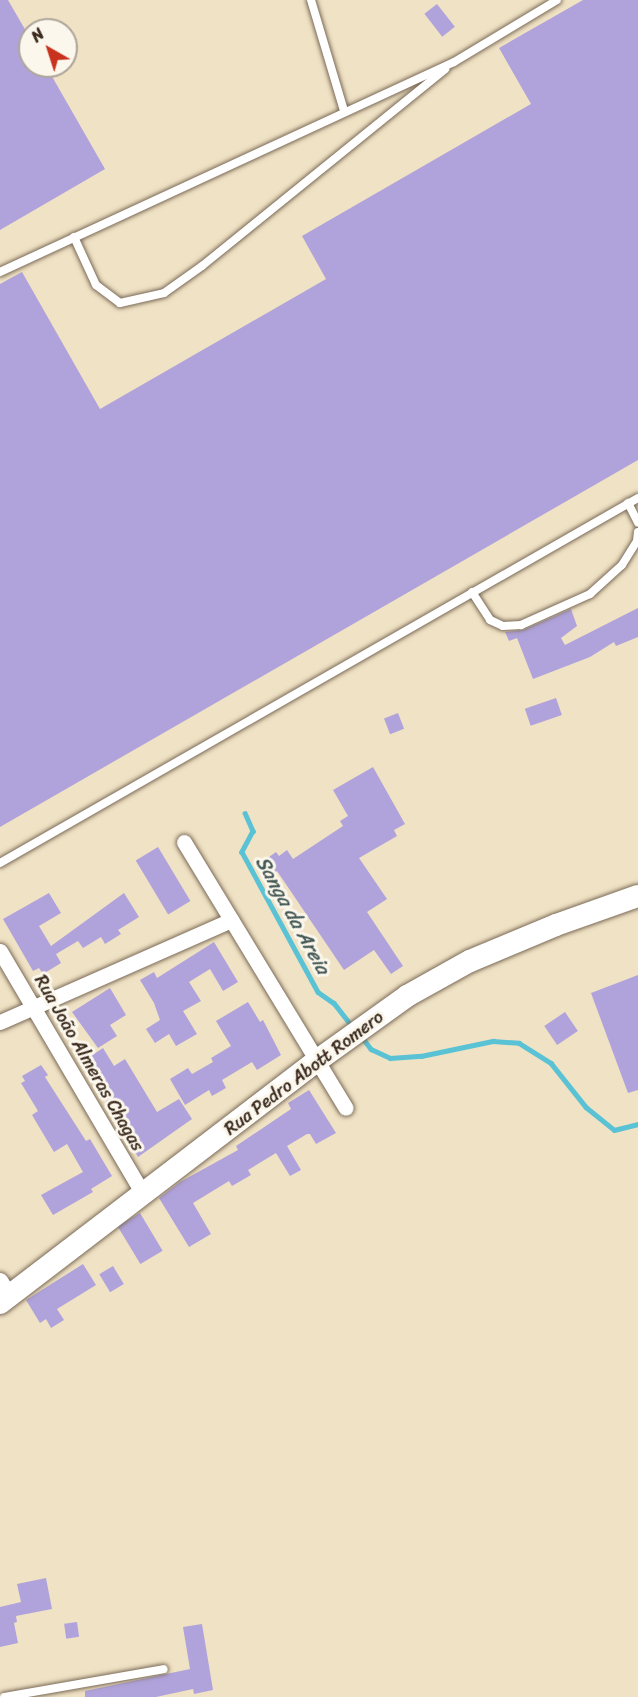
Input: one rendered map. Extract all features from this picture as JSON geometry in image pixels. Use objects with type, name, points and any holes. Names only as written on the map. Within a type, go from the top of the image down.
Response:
[{"type":"street","points":[[184,842],[346,1108]]},
{"type":"street","name":"Rua Pedro Abott Romero","points":[[3,1293],[144,1195],[318,1060],[407,996],[470,961],[556,925],[638,896]]},
{"type":"street","points":[[0,1022],[231,920]]},
{"type":"street","name":"Rua João Almeras Chagas","points":[[0,951],[144,1195]]},
{"type":"lane","points":[[311,0],[344,111]]},
{"type":"lane","points":[[0,272],[454,62],[557,0]]},
{"type":"lane","points":[[74,237],[96,285],[120,303],[164,293],[202,266],[454,62]]},
{"type":"lane","points":[[0,863],[638,498]]},
{"type":"lane","points":[[628,503],[638,523]]},
{"type":"lane","points":[[472,592],[490,620],[503,626],[521,625],[590,594],[622,565],[637,541],[638,532]]},
{"type":"lane","points":[[4,1697],[164,1669]]},
{"type":"building","points":[[0,0],[8,0],[18,18],[18,78],[53,78],[105,169],[0,230]]},
{"type":"building","points":[[583,0],[638,0],[638,460],[0,827],[0,284],[22,272],[100,409],[326,279],[302,236],[531,104],[499,48]]},
{"type":"building","points":[[437,4],[455,27],[442,37],[424,14]]},
{"type":"building","points":[[638,608],[638,637],[616,646],[614,642],[590,657],[533,679],[517,638],[509,641],[505,632],[523,630],[571,609],[577,626],[561,638],[565,645]]},
{"type":"building","points":[[556,698],[562,715],[531,726],[525,709]]},
{"type":"building","points":[[398,713],[404,729],[390,734],[384,718]]},
{"type":"building","points":[[373,767],[405,824],[394,830],[397,836],[359,858],[387,899],[367,912],[403,966],[391,974],[374,950],[344,970],[277,871],[272,876],[262,862],[276,852],[279,856],[287,850],[293,859],[343,826],[340,821],[348,816],[333,790]]},
{"type":"building","points":[[158,847],[190,901],[168,914],[136,860]]},
{"type":"building","points":[[49,893],[61,913],[39,926],[51,946],[124,893],[139,917],[118,930],[121,934],[105,944],[101,937],[83,948],[78,941],[56,954],[61,963],[43,974],[39,968],[33,971],[3,919]]},
{"type":"building","points":[[214,942],[238,982],[223,991],[210,969],[189,982],[201,1001],[183,1011],[197,1034],[176,1046],[169,1034],[155,1043],[146,1029],[160,1020],[154,1003],[140,980],[154,972],[157,978]]},
{"type":"building","points":[[638,975],[638,1090],[628,1093],[591,993]]},
{"type":"building","points":[[110,988],[126,1015],[110,1025],[117,1036],[98,1048],[72,1012]]},
{"type":"building","points":[[248,1002],[260,1022],[263,1020],[281,1055],[257,1070],[252,1062],[222,1080],[226,1088],[212,1096],[209,1090],[185,1105],[170,1079],[188,1068],[192,1074],[213,1062],[211,1058],[231,1046],[216,1021]]},
{"type":"building","points":[[565,1012],[578,1031],[557,1045],[544,1026]]},
{"type":"building","points":[[103,1048],[114,1066],[125,1059],[157,1112],[179,1099],[192,1119],[138,1157],[95,1082],[100,1078],[88,1058]]},
{"type":"building","points":[[41,1065],[48,1075],[45,1077],[86,1141],[90,1139],[112,1176],[91,1189],[93,1192],[53,1215],[41,1195],[83,1172],[67,1144],[54,1152],[32,1115],[38,1111],[21,1083],[25,1081],[22,1076]]},
{"type":"building","points":[[309,1090],[336,1133],[316,1144],[310,1134],[307,1134],[287,1146],[301,1170],[290,1176],[276,1153],[248,1170],[251,1175],[232,1186],[229,1181],[193,1203],[211,1234],[189,1247],[159,1198],[180,1182],[238,1150],[236,1146],[291,1109],[288,1103]]},
{"type":"building","points":[[140,1213],[163,1251],[140,1264],[118,1226]]},
{"type":"building","points":[[83,1264],[96,1285],[57,1309],[64,1320],[51,1328],[46,1319],[40,1323],[26,1300]]},
{"type":"building","points":[[113,1266],[124,1284],[110,1292],[99,1274]]},
{"type":"building","points":[[46,1578],[52,1609],[16,1616],[17,1622],[14,1623],[18,1643],[0,1647],[0,1607],[21,1602],[17,1584]]},
{"type":"building","points":[[77,1622],[79,1637],[66,1639],[64,1624]]},
{"type":"building","points":[[202,1624],[213,1690],[194,1694],[193,1689],[156,1697],[85,1697],[85,1691],[190,1669],[183,1627]]},
{"type":"waterway","name":"Sanga da Areia","points":[[245,813],[253,831],[242,852],[318,992],[334,1003],[349,1022]]},
{"type":"waterway","name":"Sanga da Areia","points":[[365,1041],[371,1049],[390,1058],[421,1056],[493,1041],[519,1043],[551,1063],[586,1107],[614,1130],[638,1124]]}]
